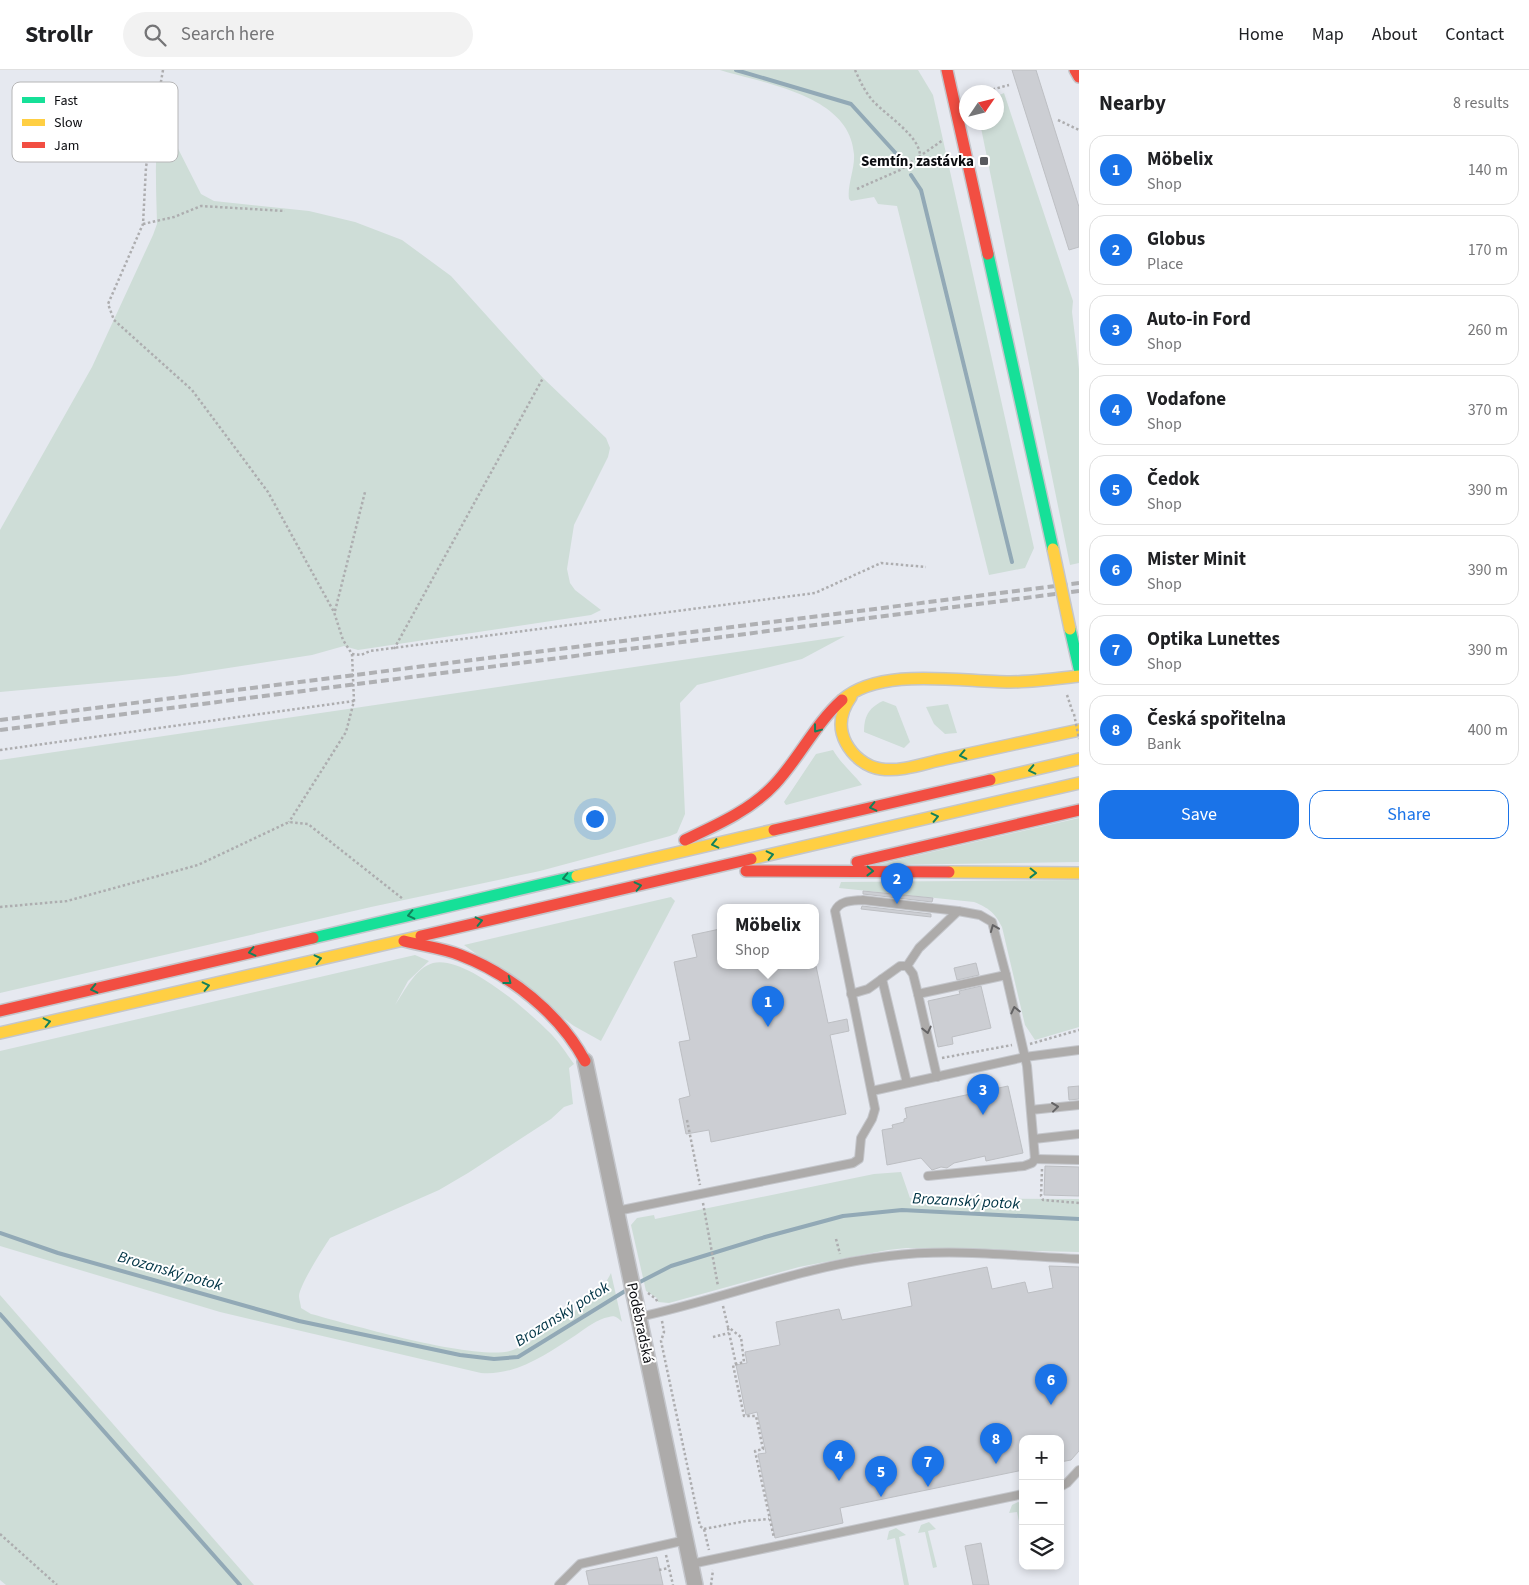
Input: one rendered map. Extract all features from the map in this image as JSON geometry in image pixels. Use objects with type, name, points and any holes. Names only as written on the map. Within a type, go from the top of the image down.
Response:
[{"type":"main road","points":[[947,70],[954,109],[1079,668]]},
{"type":"main road","points":[[954,70],[965,118],[974,195]]},
{"type":"main road","points":[[1075,70],[1079,78]]},
{"type":"main road","points":[[1070,628],[1079,644]]},
{"type":"main road","points":[[631,863],[722,823],[754,803],[781,777],[835,707],[850,694],[866,686],[892,680],[1013,682],[1079,676]]},
{"type":"main road","points":[[866,686],[848,699],[843,708],[841,733],[852,754],[875,768],[893,769],[911,766],[1079,730]]},
{"type":"main road","points":[[0,1011],[1079,759]]},
{"type":"main road","points":[[0,1033],[1079,783]]},
{"type":"main road","points":[[822,870],[1079,810]]},
{"type":"main road","points":[[689,874],[822,870],[1079,873]]},
{"type":"main road","points":[[398,940],[458,954],[502,976],[563,1028],[578,1047],[585,1061]]},
{"type":"street","name":"Poděbradská","points":[[585,1061],[630,1274],[639,1292],[639,1317],[695,1585]]},
{"type":"lane","points":[[617,1212],[857,1161],[860,1157],[863,1132],[875,1114],[872,1091],[835,911],[837,906],[848,901],[862,900],[958,911],[980,915],[992,922],[1023,1045],[1038,1160]]},
{"type":"lane","points":[[907,966],[919,948],[958,911]]},
{"type":"lane","points":[[851,994],[868,989],[900,966],[907,966]]},
{"type":"lane","points":[[907,966],[913,974],[937,1077]]},
{"type":"lane","points":[[918,994],[1006,975]]},
{"type":"lane","points":[[882,979],[907,1083]]},
{"type":"lane","points":[[872,1091],[1025,1058],[1079,1044]]},
{"type":"lane","points":[[1042,1054],[1079,1050]]},
{"type":"lane","points":[[1031,1110],[1079,1104]]},
{"type":"lane","points":[[1034,1139],[1079,1134]]},
{"type":"lane","points":[[928,1176],[1024,1166],[1038,1160],[1079,1160]]},
{"type":"lane","points":[[639,1317],[842,1263],[920,1253],[1079,1259]]},
{"type":"lane","points":[[1064,1485],[1079,1470]]},
{"type":"lane","points":[[691,1564],[1019,1495]]},
{"type":"lane","points":[[559,1585],[580,1564],[686,1540]]},
{"type":"path","points":[[855,70],[861,84],[872,100],[919,145],[920,156]]},
{"type":"path","points":[[1004,86],[1009,84]]},
{"type":"path","points":[[1058,120],[1079,130]]},
{"type":"path","points":[[857,189],[900,170],[951,135]]},
{"type":"path","points":[[147,162],[144,224],[108,304],[114,320],[192,390],[268,492],[334,613],[343,640],[352,654],[354,701],[346,732],[289,822]]},
{"type":"path","points":[[144,224],[174,217],[201,206],[285,211]]},
{"type":"path","points":[[394,649],[543,378]]},
{"type":"path","points":[[334,613],[365,492]]},
{"type":"path","points":[[352,654],[360,655],[487,638],[552,626],[815,593],[881,563],[926,568]]},
{"type":"path","points":[[0,750],[354,701]]},
{"type":"path","points":[[1074,714],[1079,739]]},
{"type":"path","points":[[0,907],[68,901],[198,865],[289,822],[308,824],[420,913]]},
{"type":"path","points":[[934,1060],[997,1046],[1040,1043],[1079,1030]]},
{"type":"path","points":[[687,1120],[720,1295],[736,1364]]},
{"type":"path","points":[[1038,1160],[1043,1200],[1079,1203]]},
{"type":"path","points":[[836,1239],[842,1263]]},
{"type":"path","points":[[639,1292],[656,1299],[660,1312],[664,1332],[661,1341],[700,1526],[704,1529],[711,1560],[713,1573],[710,1580],[711,1585]]},
{"type":"path","points":[[728,1327],[742,1337],[745,1351],[743,1353],[744,1362],[733,1365],[744,1416],[756,1416],[763,1449],[756,1451],[774,1542]]},
{"type":"path","points":[[713,1337],[729,1333]]},
{"type":"path","points":[[704,1529],[746,1520],[770,1518]]},
{"type":"path","points":[[0,1534],[57,1585]]},
{"type":"path","points":[[664,1545],[673,1585]]},
{"type":"path","points":[[659,1570],[669,1568]]},
{"type":"shaded area","points":[[720,70],[918,70],[933,95],[1034,548],[1025,568],[989,575],[897,206],[878,204],[874,197],[851,201],[849,199],[854,154],[849,134],[838,118],[822,105],[781,87]]},
{"type":"shaded area","points":[[1004,93],[1073,301],[1072,312],[1079,369],[1079,563],[1070,565],[981,130],[1004,130]]},
{"type":"shaded area","points":[[178,149],[201,194],[214,201],[309,211],[355,222],[402,240],[451,276],[543,378],[606,438],[610,448],[608,457],[574,525],[567,569],[570,583],[575,590],[601,610],[591,615],[358,650],[344,646],[312,655],[176,676],[0,692],[0,530],[92,367],[153,235],[157,224],[156,162],[178,162]]},
{"type":"shaded area","points":[[845,636],[802,659],[697,685],[680,703],[685,814],[677,833],[670,836],[540,871],[371,907],[0,993],[0,760]]},
{"type":"shaded area","points":[[883,701],[896,706],[910,742],[904,748],[864,732],[865,722],[870,710]]},
{"type":"shaded area","points":[[948,704],[957,733],[945,734],[934,724],[926,707]]},
{"type":"shaded area","points":[[833,750],[862,785],[786,805],[784,802],[816,754]]},
{"type":"shaded area","points":[[1079,818],[1079,862],[876,865]]},
{"type":"shaded area","points":[[1079,880],[1079,1027],[1035,1040],[1025,1025],[1002,927],[997,918],[988,909],[974,902],[839,888],[841,882]]},
{"type":"shaded area","points":[[671,897],[675,901],[601,1041],[574,1026],[464,945]]},
{"type":"shaded area","points":[[415,955],[429,961],[408,981],[395,1005],[416,975],[433,963],[446,963],[461,967],[477,975],[525,1010],[562,1047],[574,1064],[569,1068],[573,1104],[564,1107],[551,1119],[439,1190],[330,1238],[300,1291],[301,1308],[311,1314],[414,1341],[445,1347],[497,1353],[513,1350],[546,1331],[591,1298],[602,1287],[611,1273],[622,1322],[618,1318],[611,1316],[605,1318],[531,1362],[507,1371],[481,1373],[220,1312],[0,1246],[0,1051]]},
{"type":"shaded area","points":[[901,1172],[910,1198],[1079,1199],[1079,1252],[906,1248],[799,1267],[669,1303],[658,1302],[657,1298],[646,1291],[631,1225],[637,1218],[654,1215],[655,1219],[874,1174]]},
{"type":"shaded area","points":[[0,1295],[254,1585],[6,1585],[0,1580]]},
{"type":"shaded area","points":[[1019,1502],[1019,1522],[1017,1512],[1009,1513],[1012,1505]]},
{"type":"shaded area","points":[[929,1522],[936,1529],[928,1531],[937,1567],[933,1568],[925,1532],[918,1533],[921,1525]]},
{"type":"shaded area","points":[[896,1528],[906,1535],[899,1537],[909,1585],[904,1585],[895,1538],[887,1540],[889,1531]]},
{"type":"building","points":[[1012,70],[1036,70],[1079,207],[1079,247],[1069,250]]},
{"type":"building","points":[[863,891],[933,898],[932,902],[863,894]]},
{"type":"building","points":[[862,906],[931,914],[931,917],[861,909]]},
{"type":"building","points":[[717,930],[717,969],[817,969],[828,1023],[847,1019],[849,1031],[830,1035],[846,1114],[711,1142],[709,1130],[686,1134],[679,1099],[690,1096],[679,1042],[690,1040],[674,962],[697,957],[692,935]]},
{"type":"building","points":[[976,963],[979,975],[957,980],[954,968]]},
{"type":"building","points":[[981,986],[991,1028],[952,1037],[953,1044],[938,1047],[928,1001],[960,994],[959,991]]},
{"type":"building","points":[[1008,1086],[1023,1153],[986,1161],[985,1156],[954,1163],[947,1168],[941,1167],[932,1170],[921,1158],[887,1165],[882,1130],[893,1128],[892,1125],[904,1122],[904,1119],[907,1118],[905,1108]]},
{"type":"building","points":[[1079,1086],[1079,1099],[1069,1100],[1068,1087]]},
{"type":"building","points":[[1045,1166],[1079,1167],[1079,1196],[1044,1195]]},
{"type":"building","points":[[1049,1266],[1079,1267],[1079,1451],[1071,1460],[1064,1461],[1064,1435],[1019,1435],[1019,1471],[840,1508],[843,1523],[775,1538],[758,1454],[766,1453],[757,1412],[746,1415],[736,1365],[747,1363],[745,1352],[780,1345],[776,1322],[839,1309],[842,1320],[912,1306],[908,1283],[987,1267],[992,1289],[1025,1282],[1028,1293],[1053,1288]]},
{"type":"building","points":[[981,1543],[989,1585],[973,1585],[965,1546]]},
{"type":"building","points":[[657,1557],[663,1585],[589,1585],[586,1571]]},
{"type":"waterway","points":[[736,70],[851,104],[901,159]]},
{"type":"waterway","points":[[911,175],[921,190],[1012,562]]},
{"type":"waterway","name":"Brozanský potok","points":[[636,1284],[671,1266],[765,1237],[843,1216],[902,1210],[1079,1219]]},
{"type":"waterway","name":"Brozanský potok","points":[[0,1233],[58,1253],[299,1321],[460,1355],[494,1359],[518,1357],[630,1288]]},
{"type":"waterway","points":[[0,1314],[240,1585]]},
{"type":"railway","points":[[0,720],[1079,583]]},
{"type":"railway","points":[[0,730],[1079,591]]},
{"type":"traffic: fast","points":[[988,254],[1053,549]]},
{"type":"traffic: fast","points":[[1070,629],[1079,668]]},
{"type":"traffic: fast","points":[[313,938],[577,876]]},
{"type":"traffic: slow","points":[[1053,549],[1070,629]]},
{"type":"traffic: slow","points":[[842,700],[858,689],[899,679],[922,678],[1019,682],[1079,676]]},
{"type":"traffic: slow","points":[[851,697],[841,719],[843,737],[849,748],[860,760],[870,766],[881,769],[913,767],[1079,730]]},
{"type":"traffic: slow","points":[[990,780],[1079,759]]},
{"type":"traffic: slow","points":[[751,859],[1079,783]]},
{"type":"traffic: slow","points":[[577,876],[774,830]]},
{"type":"traffic: slow","points":[[949,872],[1079,873]]},
{"type":"traffic: slow","points":[[0,1033],[421,936]]},
{"type":"traffic: jam","points":[[947,70],[988,254]]},
{"type":"traffic: jam","points":[[1075,70],[1079,77]]},
{"type":"traffic: jam","points":[[685,840],[733,816],[766,793],[784,774],[832,709],[842,700]]},
{"type":"traffic: jam","points":[[774,830],[990,780]]},
{"type":"traffic: jam","points":[[857,862],[1079,810]]},
{"type":"traffic: jam","points":[[421,936],[751,859]]},
{"type":"traffic: jam","points":[[746,871],[949,872]]},
{"type":"traffic: jam","points":[[0,1011],[313,938]]},
{"type":"traffic: jam","points":[[404,941],[460,955],[479,963],[515,984],[548,1012],[562,1027],[585,1061]]},
{"type":"place","name":"Semtín, zastávka","points":[[984,161]]},
{"type":"place","name":"Globus","points":[[897,904]]},
{"type":"place","name":"Möbelix","points":[[768,1027]]},
{"type":"place","name":"Auto-in Ford","points":[[983,1115]]},
{"type":"place","name":"Mister Minit","points":[[1051,1405]]},
{"type":"place","name":"Česká spořitelna","points":[[996,1464]]},
{"type":"place","name":"Vodafone","points":[[839,1481]]},
{"type":"place","name":"Optika Lunettes","points":[[928,1487]]},
{"type":"place","name":"Čedok","points":[[881,1497]]}]
